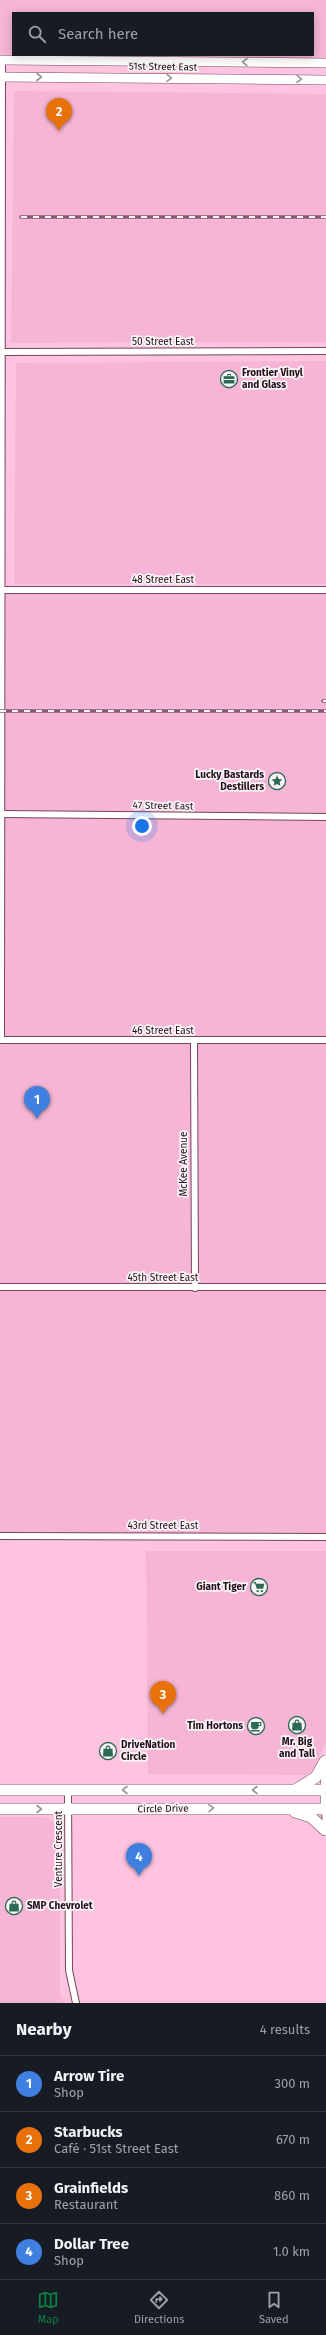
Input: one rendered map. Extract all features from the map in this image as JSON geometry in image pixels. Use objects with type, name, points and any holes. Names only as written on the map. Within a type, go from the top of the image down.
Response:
[{"type":"highway","points":[[294,1790],[316,1777],[326,1760]]},
{"type":"highway","name":"Circle Drive","points":[[0,1790],[326,1790]]},
{"type":"highway","points":[[271,1808],[311,1817],[326,1831]]},
{"type":"highway","name":"Circle Drive","points":[[0,1809],[326,1808]]},
{"type":"main road","name":"51st Street East","points":[[1,60],[326,63]]},
{"type":"main road","name":"51st Street East","points":[[1,77],[326,80]]},
{"type":"main road","points":[[326,1760],[326,1808]]},
{"type":"street","points":[[1,60],[1,1040]]},
{"type":"street","name":"50 Street East","points":[[1,352],[326,351]]},
{"type":"street","name":"48 Street East","points":[[1,590],[326,590]]},
{"type":"street","name":"47 Street East","points":[[0,814],[326,817]]},
{"type":"street","name":"46 Street East","points":[[1,1040],[326,1040]]},
{"type":"street","name":"McKee Avenue","points":[[194,1041],[195,1288]]},
{"type":"street","name":"45th Street East","points":[[0,1287],[326,1287]]},
{"type":"street","name":"43rd Street East","points":[[0,1536],[326,1536]]},
{"type":"street","name":"Venture Crescent","points":[[68,1790],[69,1970],[76,2003]]},
{"type":"street","points":[[326,1808],[326,1831]]},
{"type":"shaded area","points":[[0,0],[326,0],[326,63],[0,60]]},
{"type":"shaded area","points":[[14,91],[326,94],[326,342],[11,343]]},
{"type":"shaded area","points":[[326,361],[326,584],[14,584],[16,363]]},
{"type":"shaded area","points":[[0,590],[326,590],[326,1537],[0,1536]]},
{"type":"shaded area","points":[[146,1551],[326,1551],[326,1742],[313,1770],[306,1775],[148,1774]]},
{"type":"shaded area","points":[[0,1817],[45,1817],[54,1822],[60,1833],[60,1993],[64,2003],[0,2003]]},
{"type":"railway","points":[[21,217],[326,217]]},
{"type":"railway","points":[[0,711],[326,711]]},
{"type":"place","name":"Starbucks","points":[[59,131]]},
{"type":"place","name":"Frontier Vinyl and Glass","points":[[229,379]]},
{"type":"place","name":"Lucky Bastards Destillers","points":[[277,781]]},
{"type":"place","name":"Arrow Tire","points":[[37,1119]]},
{"type":"place","name":"Giant Tiger","points":[[259,1587]]},
{"type":"place","name":"Grainfields","points":[[163,1714]]},
{"type":"place","name":"Mr. Big and Tall","points":[[297,1725]]},
{"type":"place","name":"Tim Hortons","points":[[256,1726]]},
{"type":"place","name":"DriveNation Circle","points":[[108,1751]]},
{"type":"place","name":"Dollar Tree","points":[[139,1876]]},
{"type":"place","name":"SMP Chevrolet","points":[[14,1906]]}]
